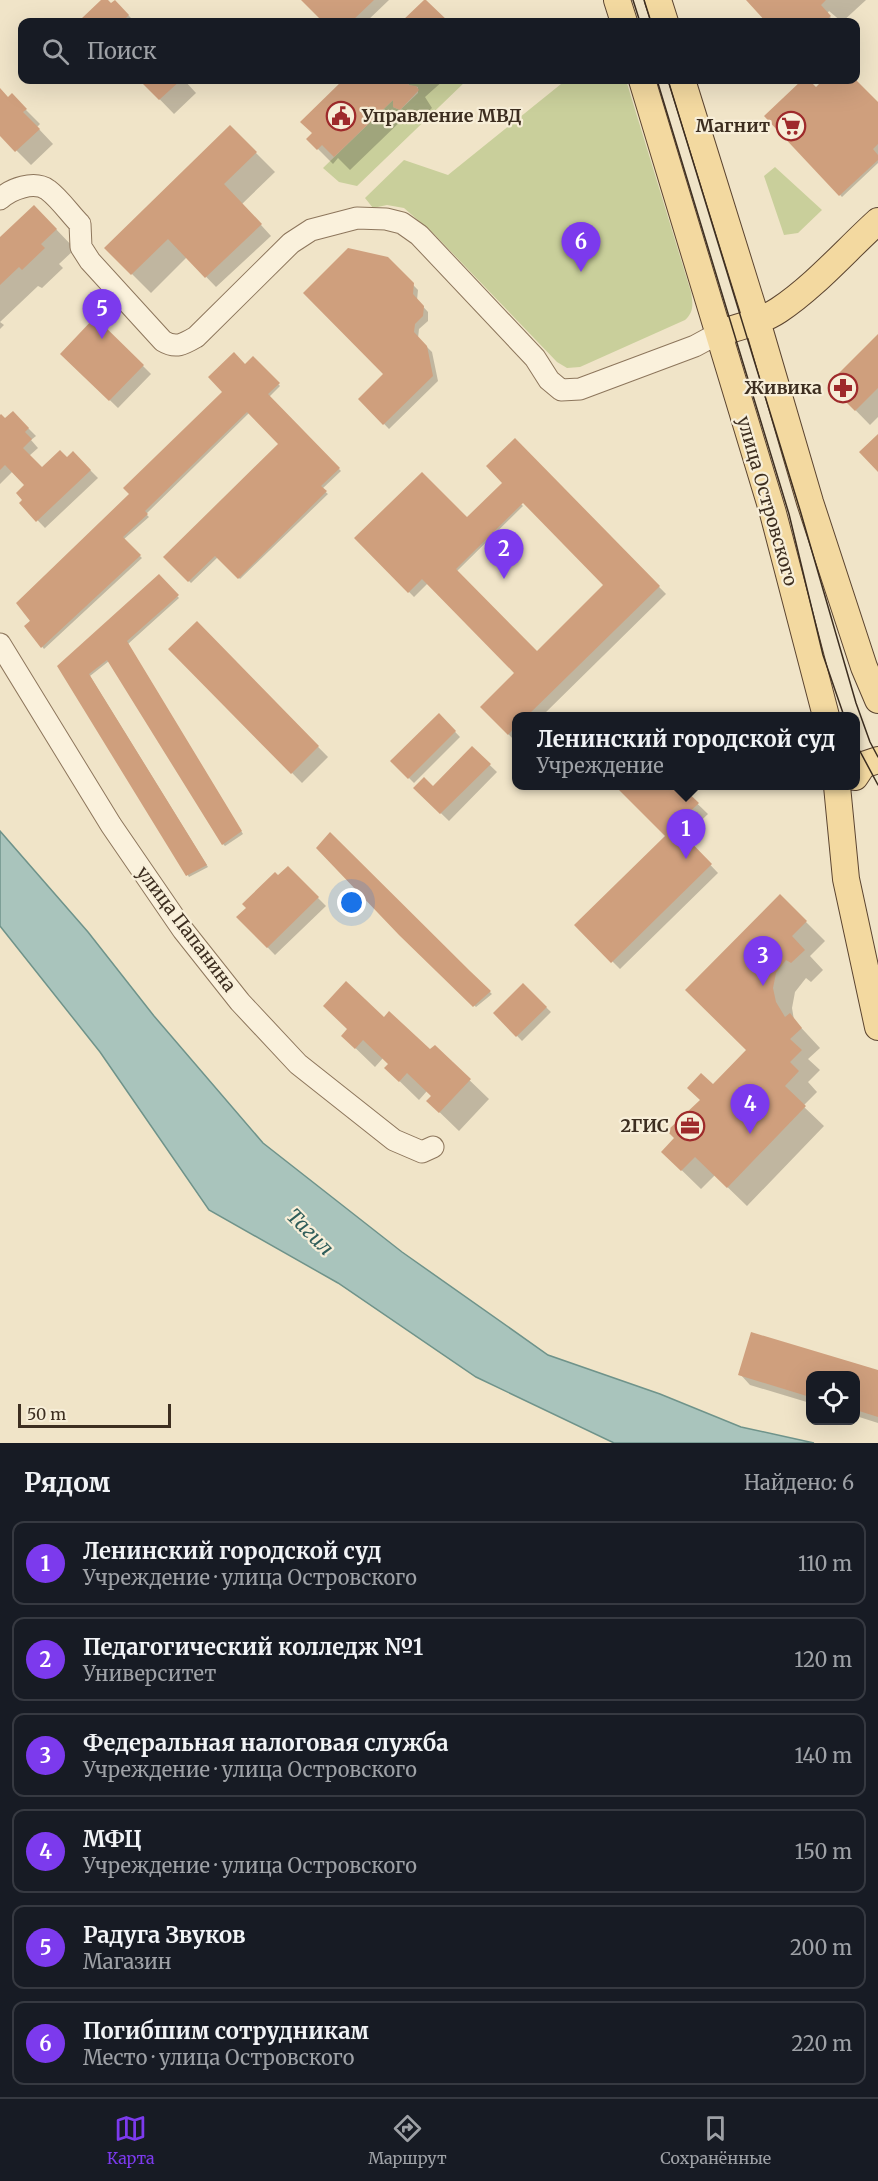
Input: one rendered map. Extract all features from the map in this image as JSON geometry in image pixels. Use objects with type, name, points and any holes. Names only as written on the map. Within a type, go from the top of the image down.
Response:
[{"type":"main road","points":[[617,0],[623,18]]},
{"type":"main road","points":[[658,0],[664,18]]},
{"type":"main road","name":"улица Островского","points":[[643,84],[773,513],[825,712]]},
{"type":"main road","points":[[683,84],[757,321],[810,502],[864,667],[878,700]]},
{"type":"main road","points":[[718,333],[757,321],[778,310],[810,284],[878,220]]},
{"type":"main road","points":[[860,770],[863,765],[878,760]]},
{"type":"main road","points":[[842,792],[846,879],[878,1027]]},
{"type":"street","points":[[0,199],[18,189],[33,185],[47,189],[80,225],[81,247],[90,261],[163,341],[170,345],[182,345],[196,337],[291,243],[311,230],[357,218],[386,219],[402,223],[419,235],[534,358],[549,380],[561,390],[591,385],[695,346],[718,333]]},
{"type":"street","name":"улица Папанина","points":[[0,644],[111,825],[183,930],[240,1002],[298,1064],[394,1140],[422,1152],[433,1147]]},
{"type":"green space","points":[[463,84],[357,186],[339,182],[323,168],[393,100],[393,107],[400,110],[418,93],[418,87],[408,85]]},
{"type":"green space","points":[[561,84],[627,84],[691,292],[690,314],[685,320],[580,367],[567,368],[557,362],[435,235],[404,208],[387,205],[373,208],[365,198],[404,160],[448,175]]},
{"type":"green space","points":[[775,167],[822,210],[798,233],[784,235],[764,176]]},
{"type":"water","name":"Тагил","points":[[0,831],[88,932],[154,1016],[263,1143],[402,1252],[548,1355],[660,1394],[741,1427],[814,1443],[614,1443],[476,1377],[338,1283],[209,1210],[100,1052],[0,926]]},
{"type":"building","points":[[101,0],[108,0],[111,3],[115,0],[129,15],[126,18],[82,18]]},
{"type":"building","points":[[301,0],[374,0],[355,18],[319,18]]},
{"type":"building","points":[[426,0],[445,18],[405,18]]},
{"type":"building","points":[[746,0],[826,0],[821,5],[831,16],[829,18],[762,18]]},
{"type":"building","points":[[143,84],[177,84],[159,100]]},
{"type":"building","name":"Управление МВД","points":[[339,84],[409,84],[416,86],[419,90],[400,110],[393,107],[393,100],[334,157],[322,145],[317,150],[306,139],[312,133],[300,122]]},
{"type":"building","points":[[798,84],[813,84],[816,87],[819,84],[860,84],[878,102],[878,144],[873,149],[878,155],[878,160],[839,196],[764,116]]},
{"type":"building","points":[[0,88],[8,97],[12,93],[27,109],[23,112],[40,129],[15,152],[0,136]]},
{"type":"building","points":[[230,125],[257,152],[224,184],[262,224],[205,278],[168,239],[131,275],[104,248]]},
{"type":"building","points":[[34,205],[57,229],[41,244],[45,248],[22,270],[19,267],[0,285],[0,237]]},
{"type":"building","points":[[348,248],[388,257],[414,283],[413,294],[424,306],[423,316],[415,324],[414,332],[427,346],[433,376],[383,425],[358,399],[383,374],[303,293]]},
{"type":"building","points":[[95,317],[144,365],[109,401],[60,354]]},
{"type":"building","points":[[878,334],[878,388],[855,411],[828,384]]},
{"type":"building","points":[[234,352],[245,364],[253,356],[280,383],[268,394],[340,468],[321,486],[327,491],[238,579],[215,556],[188,582],[163,557],[278,444],[247,412],[145,511],[148,514],[123,537],[141,555],[41,648],[24,626],[30,621],[16,603],[129,494],[123,488],[222,392],[208,377]]},
{"type":"building","points":[[13,411],[29,428],[25,432],[32,439],[23,448],[42,467],[60,450],[67,457],[73,451],[91,470],[36,522],[19,503],[22,500],[16,493],[24,485],[5,465],[0,470],[0,415],[5,418]]},
{"type":"building","points":[[878,434],[878,472],[859,452]]},
{"type":"building","points":[[515,438],[660,586],[531,712],[512,712],[512,730],[508,735],[480,707],[514,673],[422,579],[408,593],[354,538],[422,472],[467,517],[502,483],[486,466]],"holes":[[[523,503],[603,585],[537,651],[456,569]]]},
{"type":"building","points":[[159,574],[179,595],[127,641],[242,831],[222,845],[107,660],[89,674],[207,865],[186,876],[57,666]]},
{"type":"building","points":[[197,621],[319,746],[291,774],[168,649]]},
{"type":"building","points":[[439,713],[456,731],[408,779],[390,761]]},
{"type":"building","points":[[472,746],[491,764],[440,814],[413,788],[424,777],[433,786]]},
{"type":"building","points":[[619,790],[685,790],[699,803],[675,826],[712,864],[611,963],[574,925],[665,836]]},
{"type":"building","points":[[330,832],[491,991],[473,1007],[399,935],[316,848]]},
{"type":"building","points":[[288,866],[319,897],[267,948],[236,917],[246,908],[242,904],[275,872],[278,875]]},
{"type":"building","points":[[780,894],[807,921],[792,936],[805,950],[791,963],[786,960],[776,973],[773,988],[776,1002],[785,1017],[790,1013],[802,1028],[790,1039],[802,1050],[790,1062],[799,1071],[785,1086],[806,1106],[727,1188],[695,1157],[681,1171],[661,1152],[674,1138],[667,1131],[700,1100],[687,1088],[701,1073],[713,1084],[746,1050],[685,990]]},
{"type":"building","points":[[346,981],[384,1017],[389,1011],[430,1049],[435,1045],[471,1079],[439,1113],[426,1101],[431,1096],[407,1073],[399,1082],[384,1068],[388,1064],[363,1040],[355,1049],[341,1036],[347,1029],[323,1006]]},
{"type":"building","points":[[523,983],[547,1007],[516,1037],[493,1013]]},
{"type":"building","points":[[751,1332],[878,1370],[878,1417],[860,1411],[860,1371],[806,1371],[806,1396],[738,1375]]},
{"type":"tram line","points":[[633,0],[639,18]]},
{"type":"tram line","points":[[644,0],[650,18]]},
{"type":"tram line","points":[[658,84],[789,514],[823,655],[843,712]]},
{"type":"tram line","points":[[669,84],[800,510],[859,712]]},
{"type":"tram line","points":[[860,714],[878,757]]},
{"type":"tram line","points":[[860,751],[878,785]]},
{"type":"place","name":"Управление МВД","points":[[341,116]]},
{"type":"place","name":"Магнит","points":[[791,126]]},
{"type":"place","name":"Погибшим сотрудникам","points":[[581,272]]},
{"type":"place","name":"Радуга Звуков","points":[[102,339]]},
{"type":"place","name":"Живика","points":[[843,388]]},
{"type":"place","name":"Педагогический колледж №1","points":[[504,579]]},
{"type":"place","name":"Ленинский городской суд","points":[[686,859]]},
{"type":"place","name":"Федеральная налоговая служба","points":[[763,986]]},
{"type":"place","name":"2ГИС","points":[[690,1126]]},
{"type":"place","name":"МФЦ","points":[[750,1134]]}]
